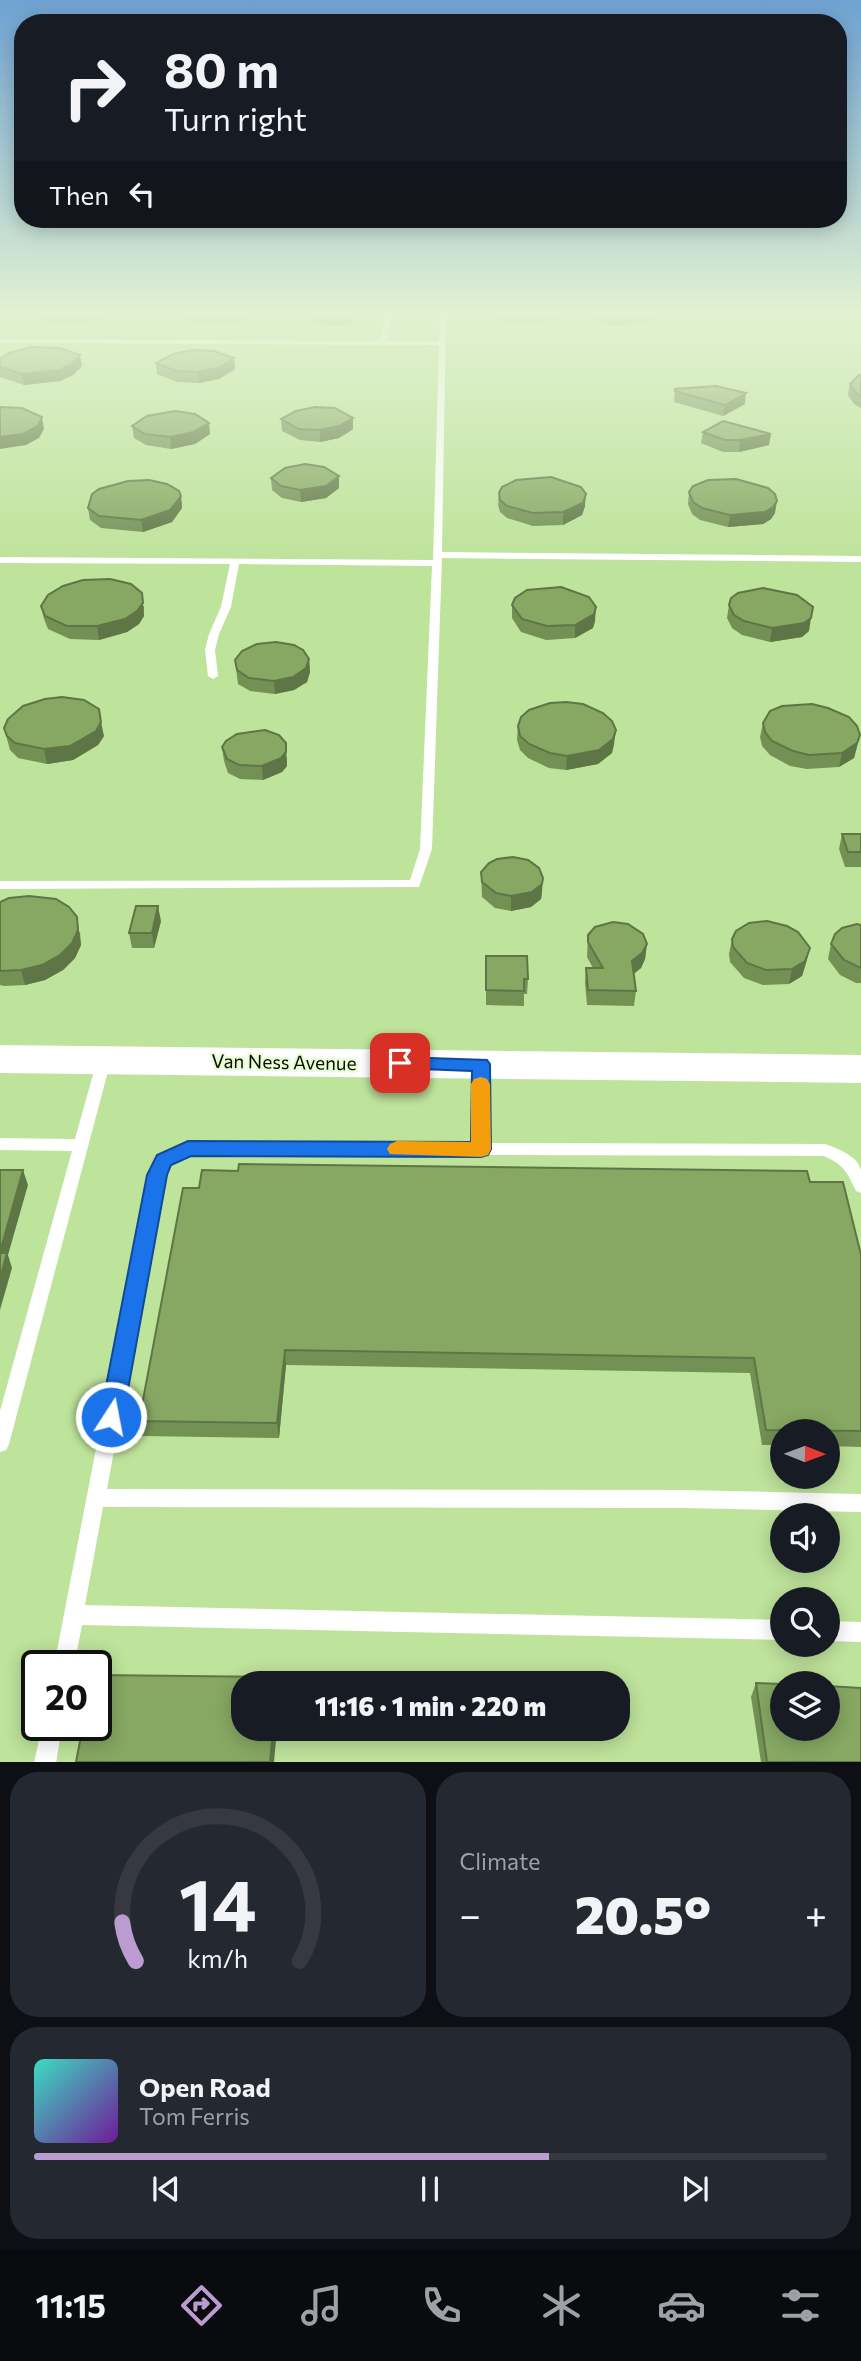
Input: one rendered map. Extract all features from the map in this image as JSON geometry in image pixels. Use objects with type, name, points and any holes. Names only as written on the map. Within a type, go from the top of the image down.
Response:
[{"type":"main road","name":"Van Ness Avenue","points":[[0,1059],[861,1069]]},
{"type":"lane","points":[[0,885],[415,884],[426,849],[441,396]]},
{"type":"lane","points":[[0,560],[235,562],[861,559]]},
{"type":"lane","points":[[213,676],[210,650],[226,607],[235,562]]},
{"type":"lane","points":[[0,1444],[104,1060]]},
{"type":"lane","points":[[481,1064],[481,1149]]},
{"type":"lane","points":[[0,1144],[81,1145]]},
{"type":"lane","points":[[67,1650],[157,1175],[164,1160],[188,1148],[825,1150],[844,1158],[857,1172],[861,1187]]},
{"type":"lane","points":[[96,1498],[684,1499],[861,1503]]},
{"type":"lane","points":[[73,1615],[770,1630]]},
{"type":"lane","points":[[840,1632],[861,1632]]},
{"type":"lane","points":[[45,1762],[49,1741]]},
{"type":"building","points":[[694,396],[740,396],[725,405]]},
{"type":"building","points":[[0,407],[22,408],[42,417],[38,426],[23,434],[0,437]]},
{"type":"building","points":[[315,407],[335,408],[353,418],[339,426],[320,430],[299,429],[281,419],[296,411]]},
{"type":"building","points":[[175,411],[195,414],[209,423],[193,432],[170,437],[145,434],[132,426],[147,416]]},
{"type":"building","points":[[723,421],[771,434],[725,440],[703,432]]},
{"type":"building","points":[[305,464],[324,467],[339,476],[326,486],[300,490],[281,486],[271,478],[285,468]]},
{"type":"building","points":[[551,477],[581,487],[586,494],[583,503],[563,512],[533,513],[507,506],[500,500],[502,487],[516,480]]},
{"type":"building","points":[[736,479],[768,488],[775,494],[777,501],[765,512],[730,515],[702,508],[693,502],[689,492],[693,486],[708,480]]},
{"type":"building","points":[[149,480],[167,484],[179,491],[181,496],[170,510],[141,520],[99,516],[88,508],[92,494],[99,489],[128,481]]},
{"type":"building","points":[[110,579],[131,584],[142,593],[143,603],[125,619],[97,626],[67,626],[45,616],[41,606],[48,595],[63,586],[83,580]]},
{"type":"building","points":[[561,587],[589,597],[596,607],[594,614],[575,625],[547,626],[522,619],[512,605],[515,598],[527,590]]},
{"type":"building","points":[[763,588],[797,595],[813,607],[811,618],[804,623],[772,628],[744,621],[734,615],[729,605],[731,598],[738,593]]},
{"type":"building","points":[[276,642],[294,645],[303,650],[309,659],[306,668],[293,677],[274,681],[249,678],[237,670],[235,660],[242,651],[257,644]]},
{"type":"building","points":[[62,697],[84,700],[99,709],[101,722],[96,731],[70,746],[44,749],[15,743],[7,736],[4,728],[8,719],[23,706]]},
{"type":"building","points":[[550,703],[583,704],[603,713],[612,721],[616,730],[613,739],[599,750],[567,756],[550,753],[529,744],[520,736],[518,726],[521,717],[529,710]]},
{"type":"building","points":[[812,704],[849,717],[857,726],[860,735],[857,743],[842,753],[809,755],[772,741],[765,732],[763,723],[770,711],[782,706]]},
{"type":"building","points":[[265,730],[279,735],[286,743],[286,752],[281,758],[262,766],[239,765],[227,759],[222,747],[226,741],[237,734]]},
{"type":"building","points":[[842,834],[861,834],[861,852],[848,852]]},
{"type":"building","points":[[513,857],[528,860],[539,868],[542,884],[532,892],[511,896],[496,893],[482,882],[481,872],[489,863]]},
{"type":"building","points":[[29,896],[56,899],[69,907],[77,917],[78,930],[72,943],[60,955],[42,965],[0,971],[0,902]]},
{"type":"building","points":[[136,906],[158,906],[152,933],[129,933]]},
{"type":"building","points":[[767,921],[798,932],[810,948],[805,961],[792,969],[766,970],[747,963],[733,947],[732,939],[736,931],[749,923]]},
{"type":"building","points":[[613,922],[628,924],[643,934],[647,944],[642,953],[632,961],[636,991],[588,990],[586,968],[603,968],[588,942],[588,935],[595,927]]},
{"type":"building","points":[[861,925],[861,968],[844,960],[831,944],[835,934],[842,928]]},
{"type":"building","points":[[486,956],[527,956],[528,979],[524,979],[524,991],[486,990]]},
{"type":"building","points":[[239,1164],[807,1171],[810,1182],[843,1182],[861,1255],[861,1431],[840,1431],[840,1419],[770,1419],[770,1430],[766,1430],[754,1358],[285,1350],[277,1423],[139,1421],[183,1188],[199,1188],[202,1170],[238,1171]]},
{"type":"building","points":[[0,1170],[23,1170],[0,1252]]},
{"type":"building","points":[[0,1253],[7,1253],[0,1278]]},
{"type":"building","points":[[112,1675],[231,1676],[231,1741],[272,1741],[270,1762],[76,1762],[80,1741],[112,1741]]},
{"type":"building","points":[[756,1683],[770,1684],[770,1741],[840,1741],[840,1687],[861,1688],[861,1762],[767,1762]]},
{"type":"slow traffic","points":[[397,1149],[481,1149],[481,1084]]},
{"type":"route","points":[[111,1417],[157,1175],[164,1160],[188,1148],[481,1149],[481,1064],[400,1063]]}]
